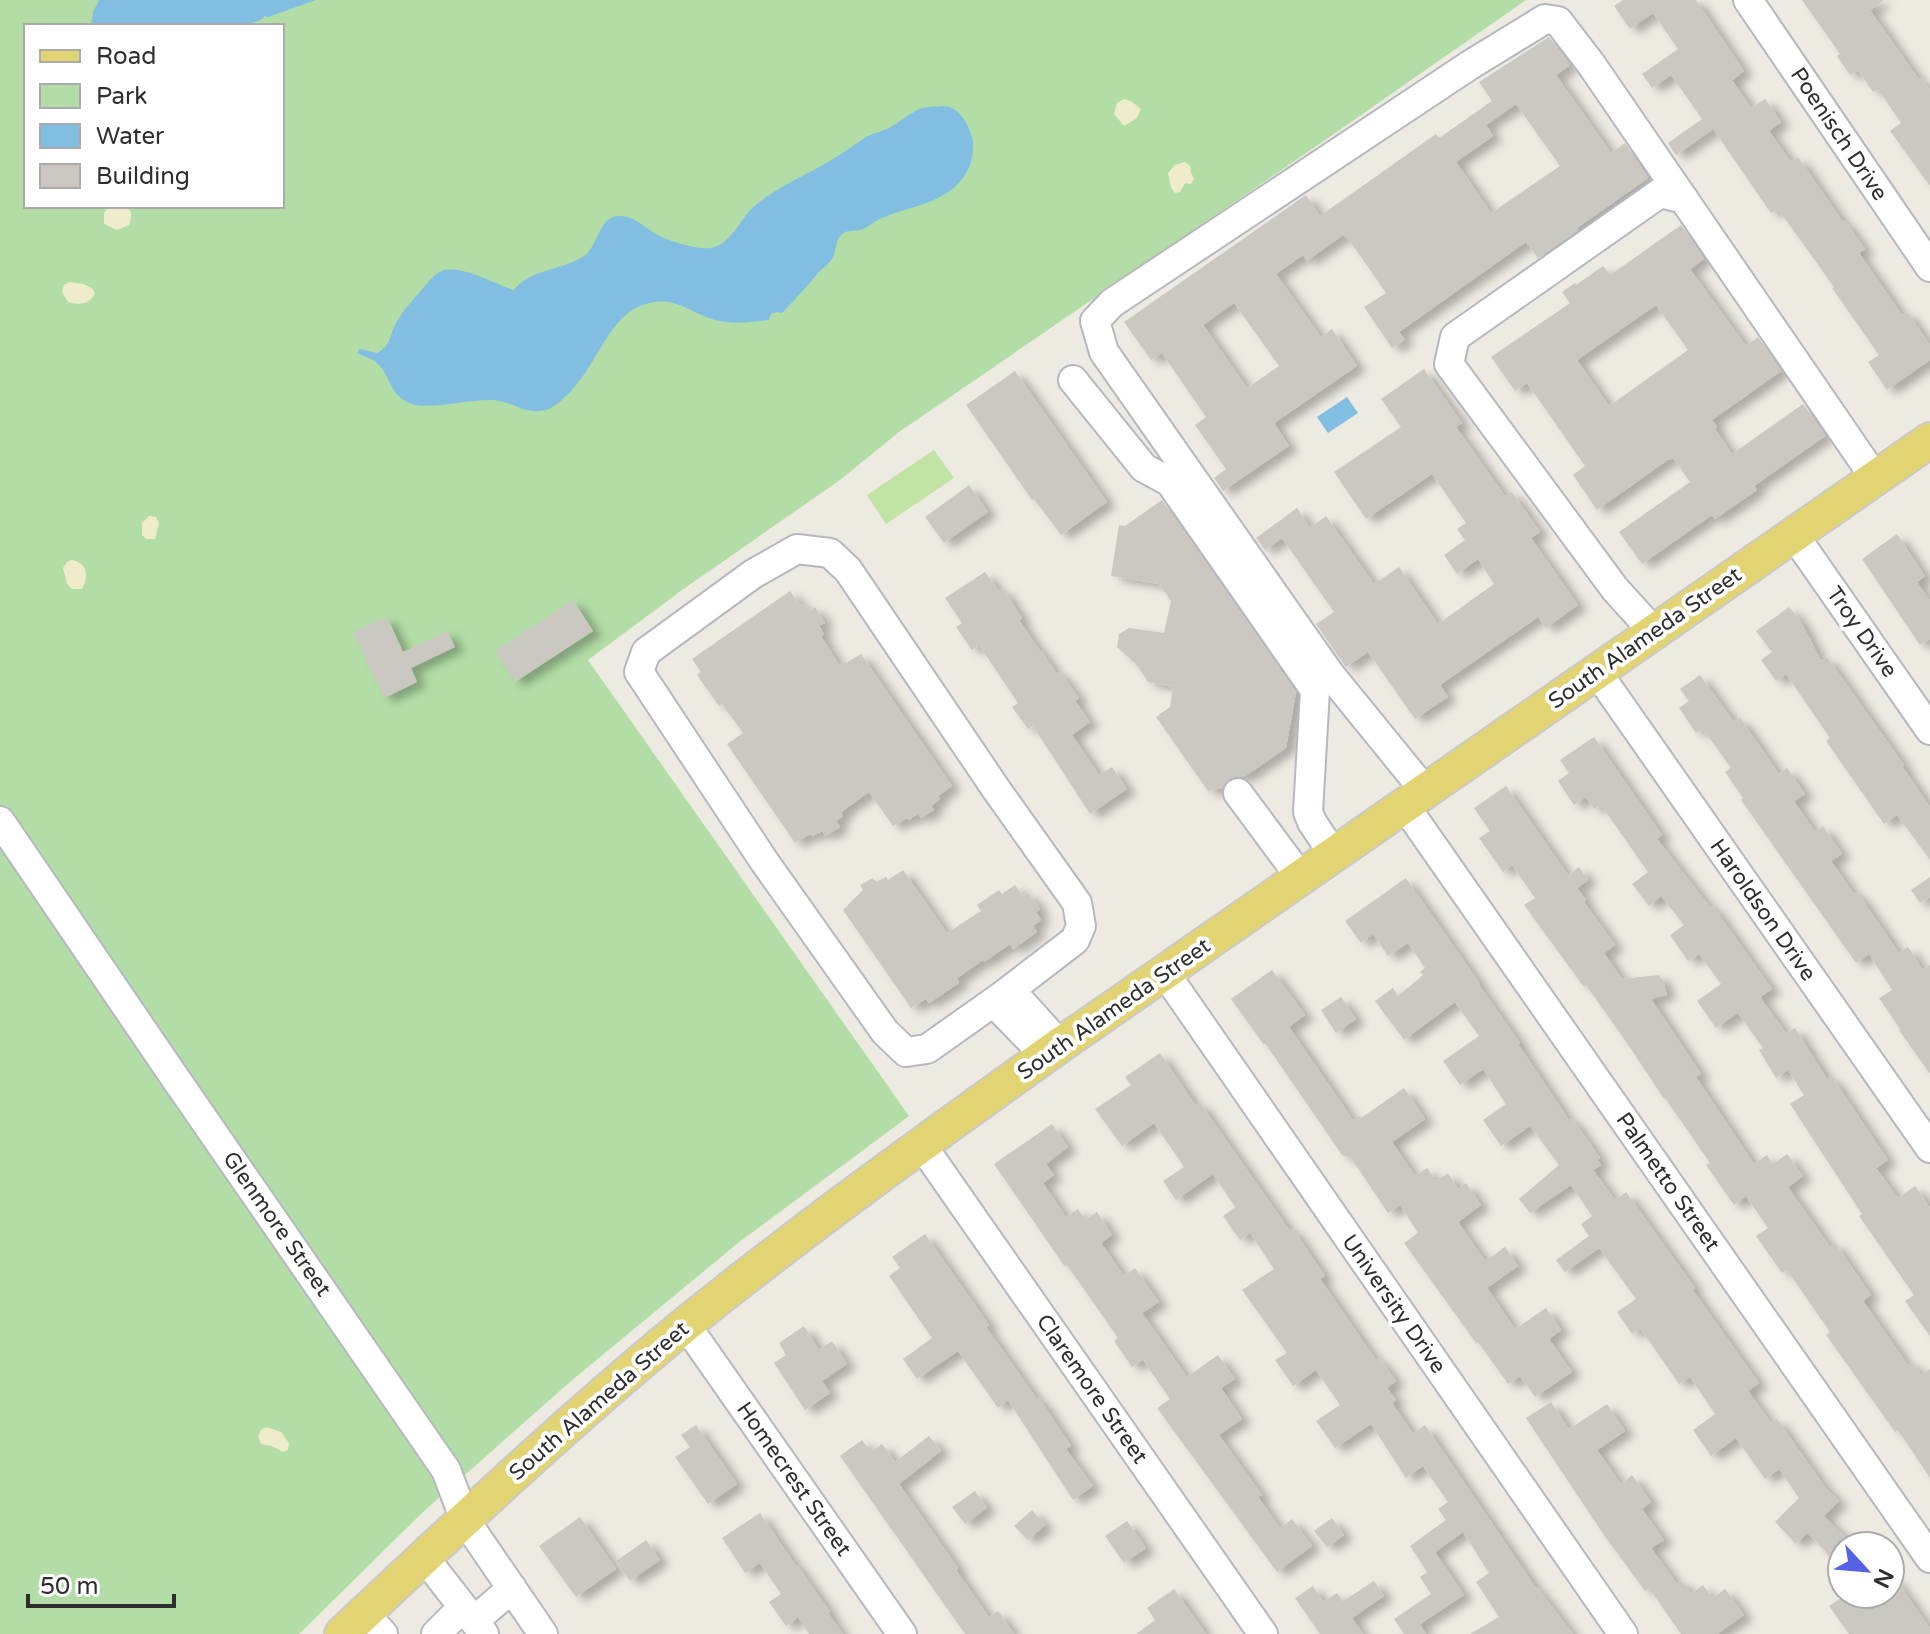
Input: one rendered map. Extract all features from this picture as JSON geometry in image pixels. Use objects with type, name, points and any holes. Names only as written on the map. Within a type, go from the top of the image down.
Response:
[{"type":"main road","name":"South Alameda Street","points":[[363,1627],[424,1557],[576,1418],[686,1325],[921,1144],[1930,440]]},
{"type":"street","name":"Poenisch Drive","points":[[1748,0],[1930,267]]},
{"type":"street","name":"Palmetto Street","points":[[1684,199],[1558,21],[1545,19],[1470,65],[1112,303],[1095,321],[1104,352],[1415,798],[1930,1558]]},
{"type":"street","points":[[1654,632],[1615,589],[1449,364],[1455,337],[1660,193],[1684,199],[1875,478]]},
{"type":"street","points":[[1073,380],[1144,468],[1170,482],[1315,690],[1308,812],[1334,855]]},
{"type":"street","name":"Troy Drive","points":[[1794,535],[1930,730]]},
{"type":"street","points":[[797,549],[830,553],[848,570],[1077,903],[1081,926],[1075,940],[1002,996],[927,1049],[906,1052],[885,1032],[764,861],[639,672],[646,652],[753,574],[797,549]]},
{"type":"street","name":"Haroldson Drive","points":[[1597,672],[1930,1148]]},
{"type":"street","points":[[1238,793],[1301,878]]},
{"type":"street","name":"Glenmore Street","points":[[0,821],[446,1470],[465,1520],[543,1634]]},
{"type":"street","name":"University Drive","points":[[1165,973],[1623,1634]]},
{"type":"street","points":[[1002,996],[1022,1003],[1053,1050]]},
{"type":"street","name":"Claremore Street","points":[[921,1144],[1263,1634]]},
{"type":"street","name":"Homecrest Street","points":[[686,1325],[902,1634]]},
{"type":"street","points":[[424,1557],[474,1621]]},
{"type":"street","points":[[436,1634],[474,1621],[512,1588]]},
{"type":"green space","points":[[0,0],[1526,0],[899,432],[840,480],[588,660],[909,1116],[738,1243],[571,1381],[423,1512],[299,1634],[0,1634]]},
{"type":"green space","points":[[934,450],[954,478],[886,524],[867,495]]},
{"type":"sand","points":[[1124,99],[1141,109],[1137,118],[1124,126],[1114,114],[1117,103]]},
{"type":"sand","points":[[1185,162],[1194,178],[1191,184],[1185,183],[1180,192],[1175,193],[1168,173],[1175,165]]},
{"type":"sand","points":[[108,208],[128,208],[131,214],[129,225],[117,230],[104,224]]},
{"type":"sand","points":[[69,282],[83,284],[95,293],[84,303],[68,302],[62,292]]},
{"type":"sand","points":[[149,516],[156,517],[159,523],[155,539],[146,539],[142,535],[142,523]]},
{"type":"sand","points":[[71,560],[77,561],[86,571],[82,589],[72,589],[67,584],[63,568]]},
{"type":"sand","points":[[266,1427],[281,1432],[289,1443],[288,1450],[283,1452],[261,1444],[258,1436]]},
{"type":"water","points":[[99,0],[316,0],[247,24],[91,24]]},
{"type":"water","points":[[944,106],[952,108],[962,117],[972,138],[970,165],[955,187],[934,200],[843,234],[829,263],[782,313],[771,314],[769,320],[722,322],[662,301],[640,306],[622,318],[568,394],[553,407],[540,411],[491,400],[428,406],[412,404],[395,392],[376,362],[357,353],[359,349],[377,353],[385,347],[405,309],[442,271],[459,270],[514,290],[529,278],[584,256],[607,221],[618,216],[634,219],[677,243],[715,247],[727,239],[751,209],[774,192],[916,111]]},
{"type":"water","points":[[1347,397],[1358,413],[1328,433],[1317,417]]},
{"type":"building","points":[[1623,0],[1696,0],[1744,71],[1732,80],[1751,108],[1765,99],[1781,122],[1769,131],[1791,162],[1798,157],[1865,249],[1859,253],[1902,315],[1907,312],[1930,345],[1930,360],[1887,390],[1868,362],[1879,355],[1834,287],[1778,209],[1771,213],[1713,129],[1676,155],[1668,143],[1702,119],[1671,75],[1652,88],[1642,74],[1678,49],[1653,13],[1630,29],[1614,6]]},
{"type":"building","points":[[1802,0],[1884,0],[1870,10],[1919,80],[1921,78],[1930,90],[1930,186],[1890,131],[1901,123],[1878,89],[1873,92],[1858,70],[1850,75],[1837,56],[1840,54]]},
{"type":"building","points":[[1549,37],[1570,65],[1556,75],[1611,153],[1625,143],[1648,178],[1538,258],[1526,242],[1399,332],[1405,340],[1392,348],[1364,307],[1386,293],[1347,237],[1343,235],[1307,261],[1303,255],[1276,274],[1321,337],[1332,329],[1357,366],[1274,423],[1289,446],[1223,491],[1214,478],[1226,469],[1195,425],[1206,417],[1162,353],[1151,360],[1124,322],[1306,195],[1320,216],[1436,134],[1439,138],[1492,101],[1479,82]],"holes":[[[1516,104],[1560,166],[1491,213],[1456,162],[1493,136],[1486,125]],[[1234,303],[1279,366],[1247,388],[1203,325]]]},
{"type":"building","points":[[1681,225],[1704,259],[1690,269],[1746,346],[1758,337],[1781,371],[1712,420],[1732,454],[1803,404],[1825,436],[1754,486],[1757,490],[1715,519],[1712,515],[1642,564],[1619,532],[1690,482],[1673,458],[1597,510],[1573,475],[1585,466],[1527,383],[1515,391],[1491,357],[1570,303],[1562,292],[1575,283],[1603,266],[1610,275]],"holes":[[[1656,305],[1688,350],[1609,406],[1577,360]]]},
{"type":"building","points":[[1424,369],[1462,423],[1456,427],[1505,496],[1512,492],[1540,532],[1531,538],[1578,605],[1546,628],[1538,617],[1440,685],[1448,697],[1415,719],[1368,652],[1346,667],[1343,663],[1316,624],[1334,612],[1282,538],[1265,550],[1256,538],[1297,508],[1310,528],[1326,516],[1374,584],[1399,567],[1438,624],[1494,584],[1478,559],[1457,574],[1444,555],[1465,540],[1457,529],[1466,523],[1432,474],[1366,519],[1334,472],[1401,427],[1381,399]]},
{"type":"building","points":[[1015,371],[1107,502],[1061,535],[1032,500],[966,405]]},
{"type":"building","points":[[969,485],[988,512],[944,543],[925,517]]},
{"type":"building","points":[[1162,500],[1296,692],[1286,748],[1244,777],[1229,779],[1222,788],[1208,791],[1156,717],[1170,707],[1173,687],[1148,682],[1137,665],[1117,647],[1119,634],[1129,628],[1164,633],[1171,601],[1159,584],[1111,576],[1119,525],[1125,526]]},
{"type":"building","points":[[1897,534],[1925,576],[1917,582],[1930,601],[1930,639],[1920,645],[1862,559]]},
{"type":"building","points":[[985,572],[999,591],[1003,589],[1040,651],[1079,698],[1075,701],[1090,722],[1072,735],[1099,775],[1112,767],[1127,789],[1090,814],[1033,726],[1028,729],[1012,707],[1018,703],[979,645],[972,650],[956,627],[962,623],[945,598]]},
{"type":"building","points":[[790,591],[809,611],[815,607],[825,623],[819,626],[824,634],[821,636],[839,665],[861,654],[952,786],[938,796],[940,799],[931,806],[934,810],[921,818],[918,814],[893,826],[869,792],[841,812],[843,816],[836,821],[840,827],[825,836],[823,831],[810,834],[795,843],[727,744],[743,733],[697,675],[701,672],[692,659]]},
{"type":"building","points":[[573,600],[593,631],[515,682],[495,651]]},
{"type":"building","points":[[1789,607],[1800,620],[1821,661],[1827,657],[1930,807],[1930,860],[1897,815],[1884,824],[1826,741],[1830,738],[1786,674],[1776,681],[1761,660],[1772,652],[1756,631]]},
{"type":"building","points":[[387,617],[403,652],[447,631],[455,647],[411,668],[417,682],[384,698],[353,632]]},
{"type":"building","points":[[1700,675],[1734,722],[1740,718],[1779,774],[1787,768],[1805,794],[1794,801],[1815,832],[1823,826],[1842,854],[1831,861],[1854,894],[1857,892],[1899,953],[1908,947],[1923,970],[1930,965],[1930,1074],[1879,998],[1892,990],[1869,954],[1856,963],[1741,800],[1743,798],[1725,772],[1731,768],[1703,729],[1696,733],[1679,708],[1689,701],[1680,689]]},
{"type":"building","points":[[1594,737],[1662,835],[1657,839],[1710,907],[1712,905],[1772,989],[1760,997],[1786,1033],[1795,1028],[1827,1079],[1832,1077],[1888,1160],[1876,1168],[1898,1198],[1915,1186],[1930,1208],[1930,1336],[1905,1301],[1914,1295],[1859,1216],[1862,1214],[1790,1104],[1804,1095],[1788,1070],[1776,1078],[1759,1050],[1763,1048],[1738,1013],[1716,1028],[1697,1001],[1721,984],[1699,954],[1688,961],[1670,935],[1684,925],[1661,896],[1649,906],[1632,884],[1648,872],[1601,805],[1594,809],[1586,797],[1574,805],[1558,781],[1569,773],[1560,760]]},
{"type":"building","points":[[1506,786],[1568,875],[1579,867],[1588,880],[1577,888],[1615,945],[1604,953],[1622,979],[1659,975],[1663,981],[1667,995],[1651,999],[1701,1074],[1696,1077],[1754,1164],[1767,1155],[1773,1164],[1787,1154],[1803,1176],[1788,1187],[1830,1247],[1835,1243],[1871,1295],[1863,1301],[1908,1365],[1912,1362],[1921,1375],[1930,1369],[1930,1478],[1826,1335],[1830,1332],[1787,1270],[1782,1273],[1756,1236],[1768,1228],[1746,1196],[1734,1205],[1706,1165],[1710,1163],[1629,1046],[1524,905],[1535,898],[1512,865],[1503,872],[1479,838],[1490,831],[1474,808]]},
{"type":"building","points":[[903,870],[947,933],[981,911],[977,905],[999,890],[1002,894],[1015,885],[1023,896],[1028,893],[1040,909],[1036,912],[1041,920],[1033,926],[1037,932],[1013,949],[1010,944],[983,960],[957,978],[959,983],[929,1003],[926,999],[911,1008],[843,910],[863,890],[860,885],[873,878],[876,882],[886,877],[888,880]]},
{"type":"building","points":[[1930,877],[1930,897],[1920,903],[1911,890]]},
{"type":"building","points":[[1406,878],[1569,1120],[1572,1118],[1600,1158],[1597,1159],[1601,1165],[1593,1170],[1615,1200],[1626,1192],[1759,1383],[1748,1391],[1771,1423],[1777,1419],[1825,1487],[1839,1501],[1824,1516],[1838,1530],[1826,1530],[1826,1552],[1807,1533],[1796,1544],[1775,1522],[1799,1498],[1779,1469],[1765,1479],[1736,1438],[1711,1456],[1693,1430],[1715,1414],[1690,1377],[1679,1384],[1640,1328],[1632,1334],[1617,1312],[1636,1299],[1599,1248],[1565,1272],[1556,1260],[1589,1236],[1581,1224],[1592,1216],[1571,1185],[1530,1213],[1519,1199],[1559,1165],[1530,1126],[1501,1146],[1483,1120],[1506,1104],[1483,1069],[1460,1085],[1443,1061],[1479,1036],[1455,1002],[1404,1040],[1375,1001],[1393,988],[1398,996],[1423,975],[1420,972],[1425,968],[1408,943],[1388,956],[1373,934],[1361,943],[1345,921]]},
{"type":"building","points":[[1272,970],[1305,1015],[1289,1027],[1353,1120],[1361,1118],[1404,1088],[1425,1119],[1392,1142],[1415,1176],[1427,1168],[1436,1181],[1448,1173],[1458,1189],[1466,1183],[1481,1205],[1458,1222],[1485,1261],[1505,1247],[1518,1266],[1487,1288],[1515,1329],[1546,1308],[1561,1330],[1549,1339],[1572,1372],[1535,1397],[1520,1376],[1508,1384],[1476,1343],[1404,1243],[1418,1233],[1400,1205],[1388,1213],[1351,1158],[1342,1155],[1231,999]]},
{"type":"building","points":[[1341,997],[1356,1019],[1336,1033],[1321,1010]]},
{"type":"building","points":[[1160,1053],[1196,1106],[1200,1103],[1290,1231],[1293,1229],[1325,1276],[1320,1279],[1376,1360],[1379,1358],[1396,1381],[1387,1388],[1396,1400],[1392,1403],[1413,1434],[1425,1425],[1536,1588],[1573,1634],[1470,1634],[1499,1617],[1476,1582],[1489,1573],[1463,1532],[1435,1552],[1464,1595],[1420,1624],[1426,1634],[1404,1634],[1394,1619],[1431,1594],[1420,1577],[1427,1572],[1410,1546],[1446,1520],[1438,1509],[1448,1502],[1423,1466],[1406,1478],[1371,1424],[1335,1448],[1316,1421],[1340,1405],[1316,1370],[1293,1386],[1275,1360],[1287,1353],[1242,1290],[1274,1269],[1250,1233],[1240,1240],[1223,1216],[1235,1207],[1213,1174],[1176,1200],[1163,1181],[1184,1167],[1154,1123],[1122,1146],[1095,1109],[1131,1085],[1125,1077]]},
{"type":"building","points":[[1052,1124],[1068,1147],[1046,1164],[1054,1175],[1043,1183],[1066,1217],[1078,1209],[1085,1220],[1097,1212],[1112,1235],[1101,1243],[1124,1276],[1135,1268],[1159,1302],[1142,1313],[1187,1377],[1218,1355],[1235,1379],[1221,1388],[1242,1419],[1219,1435],[1262,1495],[1258,1497],[1280,1528],[1292,1519],[1312,1546],[1277,1572],[1157,1408],[1170,1399],[1143,1360],[1132,1367],[1114,1341],[1118,1338],[994,1164]]},
{"type":"building","points":[[925,1234],[989,1325],[986,1327],[1071,1446],[1066,1449],[1093,1486],[1073,1500],[1008,1400],[998,1408],[958,1351],[917,1379],[903,1359],[932,1338],[889,1276],[900,1268],[892,1257]]},
{"type":"building","points":[[804,1326],[819,1350],[832,1341],[847,1364],[822,1381],[830,1393],[805,1410],[774,1363],[786,1355],[779,1343]]},
{"type":"building","points":[[1551,1402],[1569,1429],[1607,1404],[1625,1431],[1597,1450],[1621,1484],[1632,1475],[1651,1502],[1642,1509],[1664,1540],[1651,1548],[1677,1584],[1681,1580],[1691,1594],[1703,1585],[1712,1598],[1725,1589],[1744,1615],[1717,1634],[1681,1634],[1649,1588],[1645,1591],[1604,1535],[1526,1418]]},
{"type":"building","points":[[696,1425],[737,1484],[708,1504],[675,1457],[690,1447],[681,1435]]},
{"type":"building","points":[[929,1436],[941,1451],[899,1484],[989,1617],[998,1611],[1014,1634],[965,1634],[840,1456],[862,1440],[871,1452],[882,1444],[895,1462]]},
{"type":"building","points":[[975,1491],[987,1508],[965,1524],[952,1507]]},
{"type":"building","points":[[1032,1510],[1045,1525],[1028,1540],[1014,1526]]},
{"type":"building","points":[[760,1513],[843,1634],[809,1634],[798,1617],[786,1626],[769,1602],[781,1594],[760,1563],[745,1573],[722,1538]]},
{"type":"building","points":[[580,1517],[616,1569],[576,1597],[539,1546]]},
{"type":"building","points":[[1332,1518],[1344,1535],[1327,1547],[1314,1531]]},
{"type":"building","points":[[1127,1521],[1146,1548],[1124,1563],[1105,1536]]},
{"type":"building","points":[[646,1540],[660,1560],[630,1581],[616,1561]]},
{"type":"building","points":[[1374,1581],[1384,1596],[1352,1618],[1363,1634],[1320,1634],[1295,1598],[1313,1586],[1323,1602],[1337,1593],[1343,1601]]},
{"type":"building","points":[[1174,1589],[1206,1634],[1136,1634],[1155,1620],[1147,1608]]},
{"type":"building","points":[[1906,1594],[1930,1628],[1930,1634],[1849,1634],[1832,1610],[1906,1610]]}]
